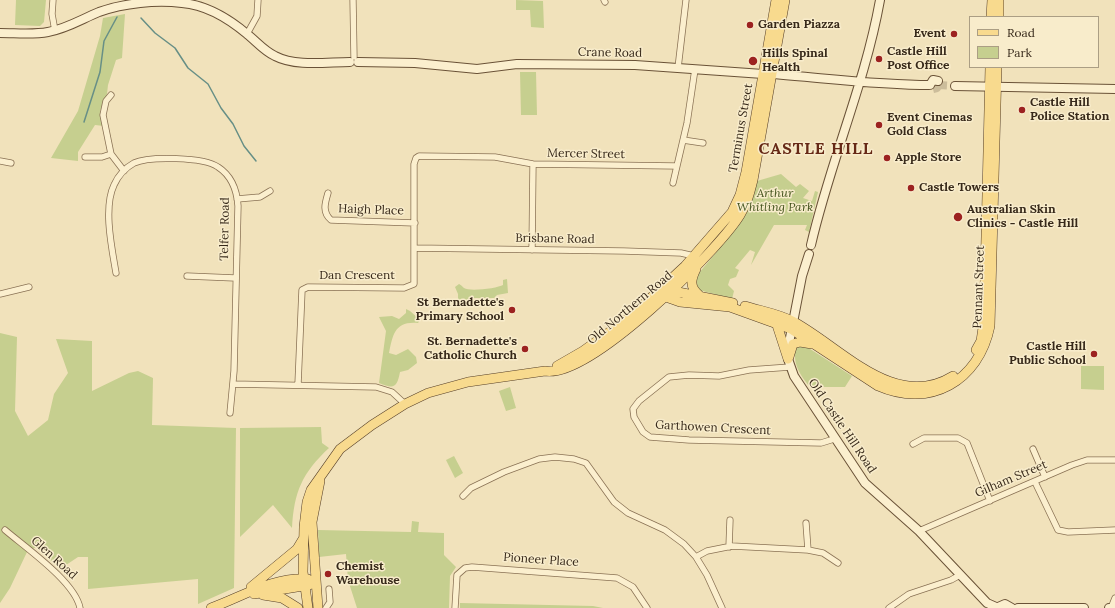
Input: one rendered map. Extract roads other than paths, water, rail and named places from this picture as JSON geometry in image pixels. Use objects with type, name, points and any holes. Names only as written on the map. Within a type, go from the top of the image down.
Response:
[{"type":"main road","name":"Terminus Street","points":[[768,74],[776,0]]},
{"type":"main road","name":"Terminus Street","points":[[742,189],[752,164],[768,74],[785,0]]},
{"type":"main road","points":[[991,16],[992,0]]},
{"type":"main road","points":[[999,0],[999,16]]},
{"type":"main road","name":"Pennant Street","points":[[792,325],[815,345],[878,386],[899,393],[925,394],[940,390],[959,379],[973,366],[987,341],[990,326],[993,87],[990,68]]},
{"type":"main road","name":"Pennant Street","points":[[792,325],[873,374],[895,384],[917,387],[932,385],[946,381],[966,365],[981,341],[984,321],[993,87],[997,68]]},
{"type":"main road","name":"Terminus Street","points":[[752,164],[753,180]]},
{"type":"main road","name":"Old Northern Road","points":[[308,608],[303,582],[303,538],[307,502],[311,490],[343,447],[405,404],[428,393],[454,385],[545,371],[553,373],[588,358],[663,294],[698,258],[726,234],[741,214],[753,180]]},
{"type":"main road","name":"Old Northern Road","points":[[698,258],[732,212],[742,189]]},
{"type":"main road","points":[[698,258],[691,283],[692,288],[698,295]]},
{"type":"main road","points":[[670,287],[718,299],[792,325]]},
{"type":"main road","points":[[663,294],[680,302],[730,307],[776,322],[792,325]]},
{"type":"main road","points":[[776,322],[789,363]]},
{"type":"main road","points":[[789,363],[793,344],[800,342],[815,345]]},
{"type":"main road","name":"Old Northern Road","points":[[318,608],[312,522],[321,476]]},
{"type":"main road","points":[[239,597],[297,549],[303,538]]},
{"type":"main road","points":[[211,608],[239,597],[303,582],[315,582]]},
{"type":"main road","points":[[239,597],[274,596],[289,600],[298,608]]},
{"type":"street","points":[[53,0],[52,14],[55,30]]},
{"type":"street","points":[[247,34],[257,16],[258,0]]},
{"type":"street","points":[[353,0],[354,60]]},
{"type":"street","points":[[678,68],[686,0]]},
{"type":"street","points":[[789,363],[792,325],[808,254],[806,252],[806,247],[811,245],[824,193],[868,56],[880,0]]},
{"type":"street","name":"Crane Road","points":[[0,33],[41,33],[55,30],[124,3],[154,2],[191,4],[212,11],[247,34],[267,51],[285,60],[307,62],[354,60],[415,63],[477,69],[526,64],[635,65],[931,87],[932,81],[938,81]]},
{"type":"street","points":[[673,183],[683,140],[696,70]]},
{"type":"street","points":[[955,86],[1115,89]]},
{"type":"street","points":[[111,95],[106,101],[103,115],[110,154],[124,171]]},
{"type":"street","points":[[683,140],[703,142]]},
{"type":"street","points":[[85,157],[102,157],[110,154]]},
{"type":"street","points":[[414,248],[414,164],[416,158],[419,156],[495,157],[533,164]]},
{"type":"street","name":"Telfer Road","points":[[116,274],[110,231],[110,198],[113,187],[124,171],[133,164],[147,159],[203,162],[218,166],[229,178],[237,193],[233,384],[230,413]]},
{"type":"street","points":[[0,161],[11,163]]},
{"type":"street","name":"Mercer Street","points":[[532,250],[533,164],[676,166]]},
{"type":"street","points":[[237,199],[264,196],[270,191]]},
{"type":"street","name":"Haigh Place","points":[[328,194],[325,209],[326,214],[331,220],[415,223]]},
{"type":"street","name":"Brisbane Road","points":[[414,248],[681,253],[698,258]]},
{"type":"street","name":"Dan Crescent","points":[[298,384],[302,290],[308,287],[404,288],[412,286],[415,279],[414,248]]},
{"type":"street","points":[[187,276],[235,278]]},
{"type":"street","points":[[0,294],[29,287]]},
{"type":"street","name":"Old Castle Hill Road","points":[[789,363],[834,439],[870,489],[919,531],[960,575],[987,602],[996,608]]},
{"type":"street","name":"Garthowen Crescent","points":[[789,363],[719,376],[689,375],[669,377],[639,400],[634,409],[634,417],[643,432],[650,437],[689,440],[821,443],[826,443],[834,439]]},
{"type":"street","points":[[233,384],[298,384],[385,389],[398,396],[405,404]]},
{"type":"street","points":[[913,444],[924,438],[958,438],[963,440],[967,443],[990,500]]},
{"type":"street","points":[[1033,449],[1045,477]]},
{"type":"street","points":[[463,496],[471,488],[539,459],[555,457],[574,459],[586,463],[614,502],[628,513],[665,530],[684,544],[696,557],[707,575],[722,608]]},
{"type":"street","name":"Gilham Street","points":[[919,531],[1087,460],[1115,460]]},
{"type":"street","points":[[1035,482],[1058,530],[1068,532],[1115,530]]},
{"type":"street","points":[[729,547],[730,520]]},
{"type":"street","points":[[806,523],[808,550]]},
{"type":"street","name":"Glen Road","points":[[5,530],[47,565],[74,591],[80,608]]},
{"type":"street","points":[[696,557],[707,551],[729,547],[808,550],[824,553],[838,563]]},
{"type":"street","name":"Pioneer Place","points":[[455,608],[457,575],[465,568],[472,567],[617,578],[633,587],[647,608]]},
{"type":"street","points":[[889,608],[909,594],[951,580],[960,575]]},
{"type":"street","points":[[326,608],[330,602],[329,589]]},
{"type":"street","points":[[1115,598],[1110,608],[1115,608]]},
{"type":"street","points":[[996,608],[1005,604],[1012,608]]},
{"type":"street","points":[[1018,608],[1084,608]]},
{"type":"waterway","points":[[84,122],[100,72],[104,41],[117,17]]},
{"type":"waterway","points":[[141,18],[155,33],[175,48],[188,68],[208,84],[221,108],[233,124],[244,146],[256,161]]},
{"type":"tunnel","points":[[939,85],[955,86]]},
{"type":"tunnel","points":[[933,89],[937,88],[939,85]]},
{"type":"place","name":"Garden Piazza","points":[[750,25]]},
{"type":"place","name":"Event","points":[[954,34]]},
{"type":"place","name":"Castle Hill Post Office","points":[[879,59]]},
{"type":"place","name":"Hills Spinal Health","points":[[753,61]]},
{"type":"place","name":"Castle Hill Police Station","points":[[1022,110]]},
{"type":"place","name":"Event Cinemas Gold Class","points":[[879,125]]},
{"type":"place","name":"Apple Store","points":[[887,158]]},
{"type":"place","name":"Castle Towers","points":[[911,188]]},
{"type":"place","name":"Australian Skin Clinics - Castle Hill","points":[[958,217]]},
{"type":"place","name":"St Bernadette's Primary School","points":[[512,310]]},
{"type":"place","name":"St. Bernadette's Catholic Church","points":[[525,349]]},
{"type":"place","name":"Castle Hill Public School","points":[[1094,354]]},
{"type":"place","name":"Chemist Warehouse","points":[[328,574]]},
{"type":"district","name":"CASTLE HILL","points":[[816,149]]},
{"type":"park label","name":"Arthur Whitling Park","points":[[775,201]]}]
